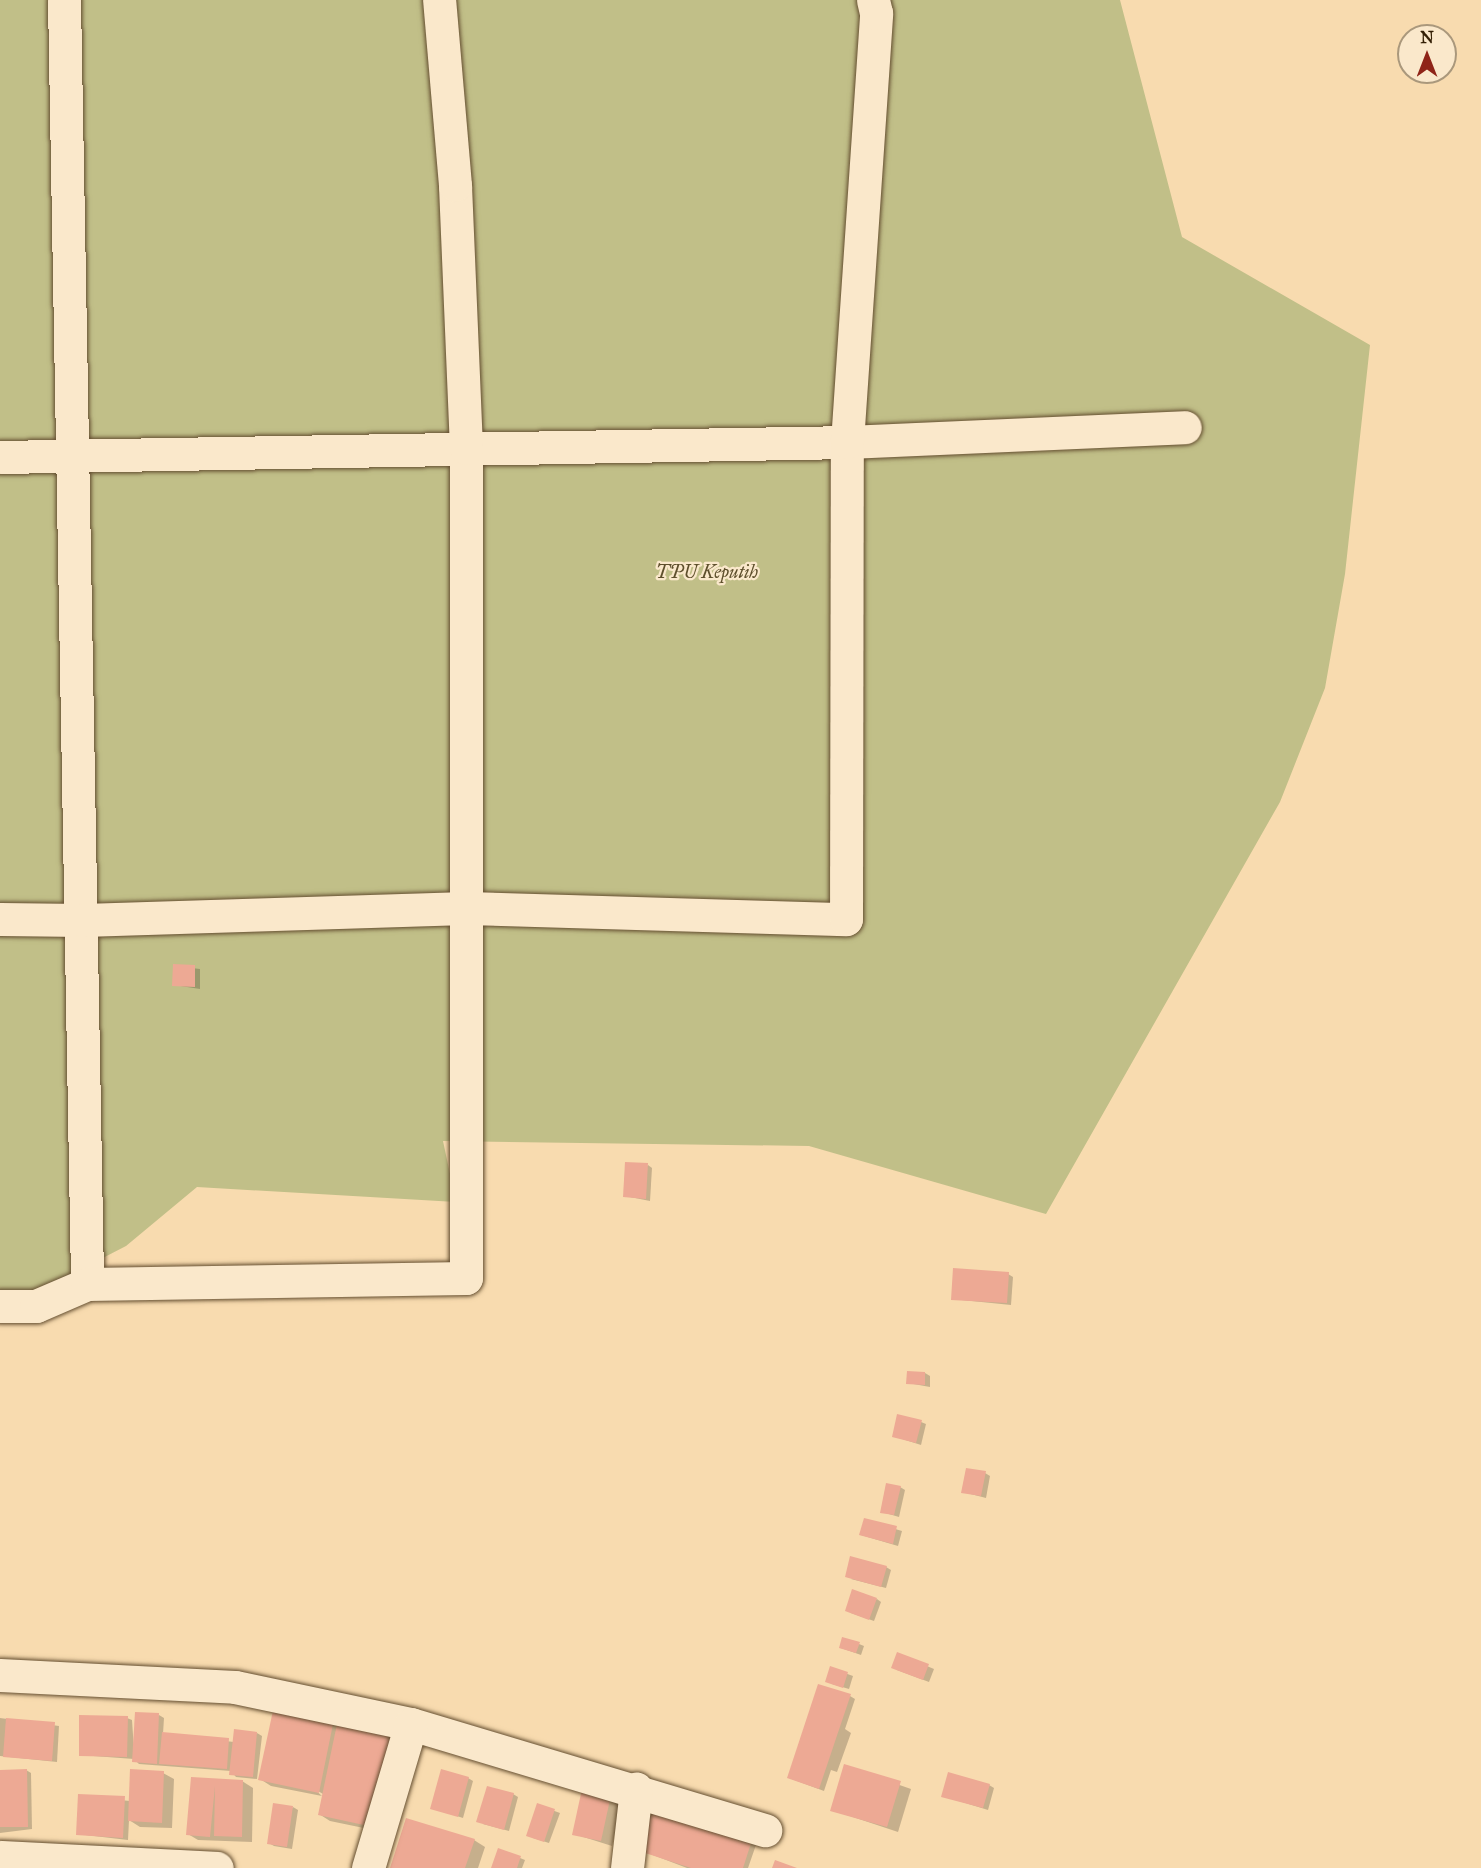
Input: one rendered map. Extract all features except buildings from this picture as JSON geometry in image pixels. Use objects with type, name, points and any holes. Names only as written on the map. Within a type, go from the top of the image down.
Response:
[{"type":"street","points":[[64,0],[83,920],[87,1284]]},
{"type":"street","points":[[0,1306],[36,1306],[87,1284],[466,1278],[466,448],[455,185],[439,0]]},
{"type":"street","points":[[0,919],[83,920],[466,908],[846,919],[847,442],[876,13],[873,0]]},
{"type":"street","points":[[0,457],[847,442],[1185,427]]},
{"type":"street","points":[[0,1675],[235,1687],[411,1724],[765,1830]]},
{"type":"street","points":[[368,1868],[411,1724]]},
{"type":"street","points":[[627,1868],[636,1790]]},
{"type":"street","points":[[0,1857],[217,1868]]},
{"type":"green space","name":"TPU Keputih","points":[[0,0],[1120,0],[1182,237],[1370,345],[1345,574],[1325,688],[1280,802],[1046,1214],[809,1146],[443,1141],[456,1202],[197,1187],[126,1246],[0,1311]]}]
